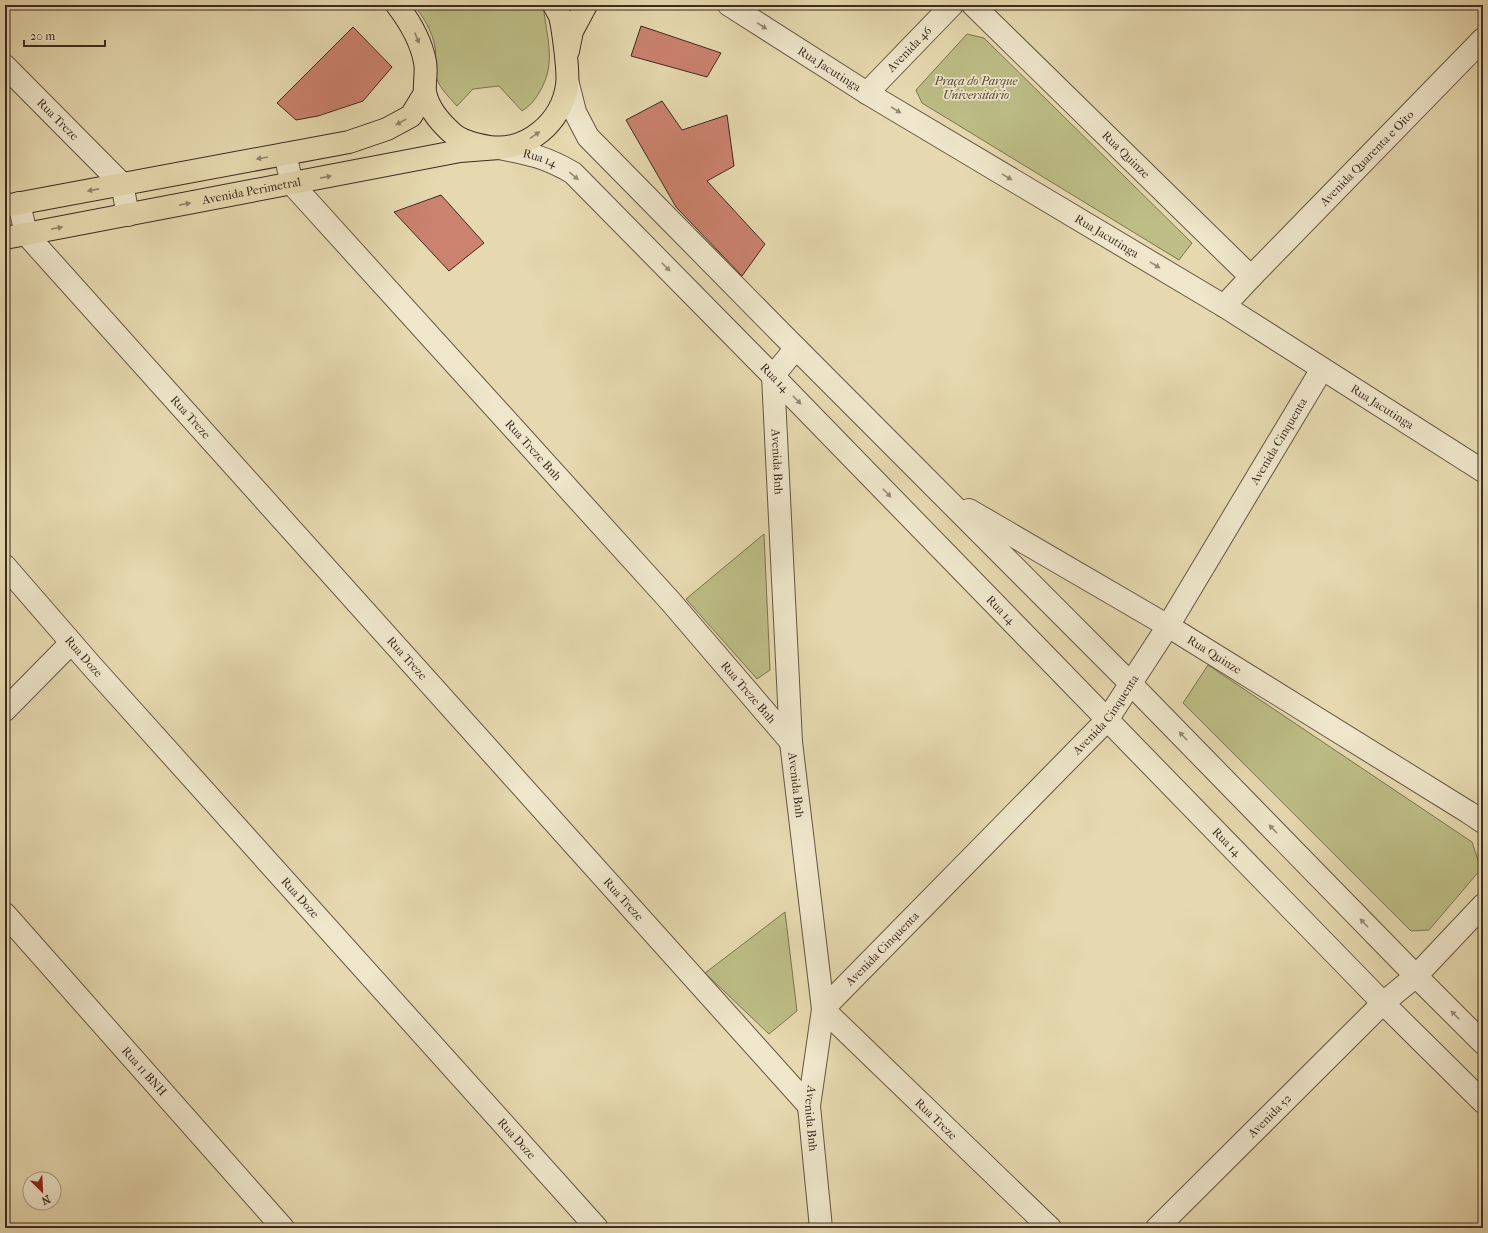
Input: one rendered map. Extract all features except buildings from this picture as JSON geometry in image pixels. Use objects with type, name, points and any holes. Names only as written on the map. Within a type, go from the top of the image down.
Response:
[{"type":"main road","name":"Rua 14","points":[[397,5],[410,22],[418,40],[425,62],[426,93],[435,116],[452,134],[474,145],[499,148],[519,144],[537,135],[552,121],[562,104],[568,84],[560,16],[554,5]]},
{"type":"main road","points":[[566,60],[572,31],[586,5]]},
{"type":"main road","points":[[12,205],[349,142],[387,129],[411,116],[426,93]]},
{"type":"main road","name":"Avenida Perimetral","points":[[15,236],[460,151],[499,148]]},
{"type":"street","name":"Rua Jacutinga","points":[[729,5],[867,93],[1224,306],[1483,471]]},
{"type":"street","name":"Avenida 46","points":[[867,93],[952,5]]},
{"type":"street","name":"Rua Quinze","points":[[973,5],[1251,277]]},
{"type":"street","name":"Avenida Quarenta e Oito","points":[[1251,277],[1483,39]]},
{"type":"street","name":"Rua Treze","points":[[5,66],[122,184]]},
{"type":"street","name":"Rua 14","points":[[568,84],[575,112],[588,136],[796,348],[1132,684],[1483,1043]]},
{"type":"street","name":"Rua 14","points":[[499,148],[534,155],[555,162],[573,173],[773,376],[1383,1003],[1483,1102]]},
{"type":"street","name":"Rua Treze Bnh","points":[[285,154],[292,184],[671,602],[791,742]]},
{"type":"street","points":[[122,184],[128,215]]},
{"type":"street","name":"Rua Treze","points":[[12,205],[15,236],[809,1106]]},
{"type":"street","points":[[1224,306],[1251,277]]},
{"type":"street","points":[[773,376],[796,348]]},
{"type":"street","name":"Avenida Cinquenta","points":[[823,1009],[1107,720],[1132,684],[1168,626],[1322,369]]},
{"type":"street","name":"Avenida Bnh","points":[[773,376],[791,742],[823,1009],[809,1106],[821,1228]]},
{"type":"street","name":"Rua Quinze","points":[[942,495],[1168,626],[1483,822]]},
{"type":"street","name":"Rua Doze","points":[[5,566],[71,643],[594,1227]]},
{"type":"street","points":[[5,710],[71,643]]},
{"type":"street","name":"Avenida 52","points":[[1157,1228],[1383,1003],[1416,976],[1483,904]]},
{"type":"street","name":"Rua 11 BNH","points":[[5,914],[282,1228]]},
{"type":"street","name":"Rua Treze","points":[[823,1009],[1050,1228]]},
{"type":"green space","points":[[414,5],[541,5],[544,12],[549,44],[549,63],[548,73],[534,101],[522,111],[499,86],[473,89],[457,106],[438,82],[435,72],[436,50],[434,41],[427,25]]},
{"type":"green space","name":"Praça do Parque Universitário","points":[[967,34],[984,38],[1192,243],[1179,260],[922,103],[916,90]]},
{"type":"green space","points":[[764,534],[770,670],[757,679],[686,599]]},
{"type":"green space","points":[[1208,665],[1472,842],[1481,869],[1429,930],[1411,931],[1183,703]]},
{"type":"green space","points":[[785,912],[797,1011],[769,1034],[705,973]]}]
